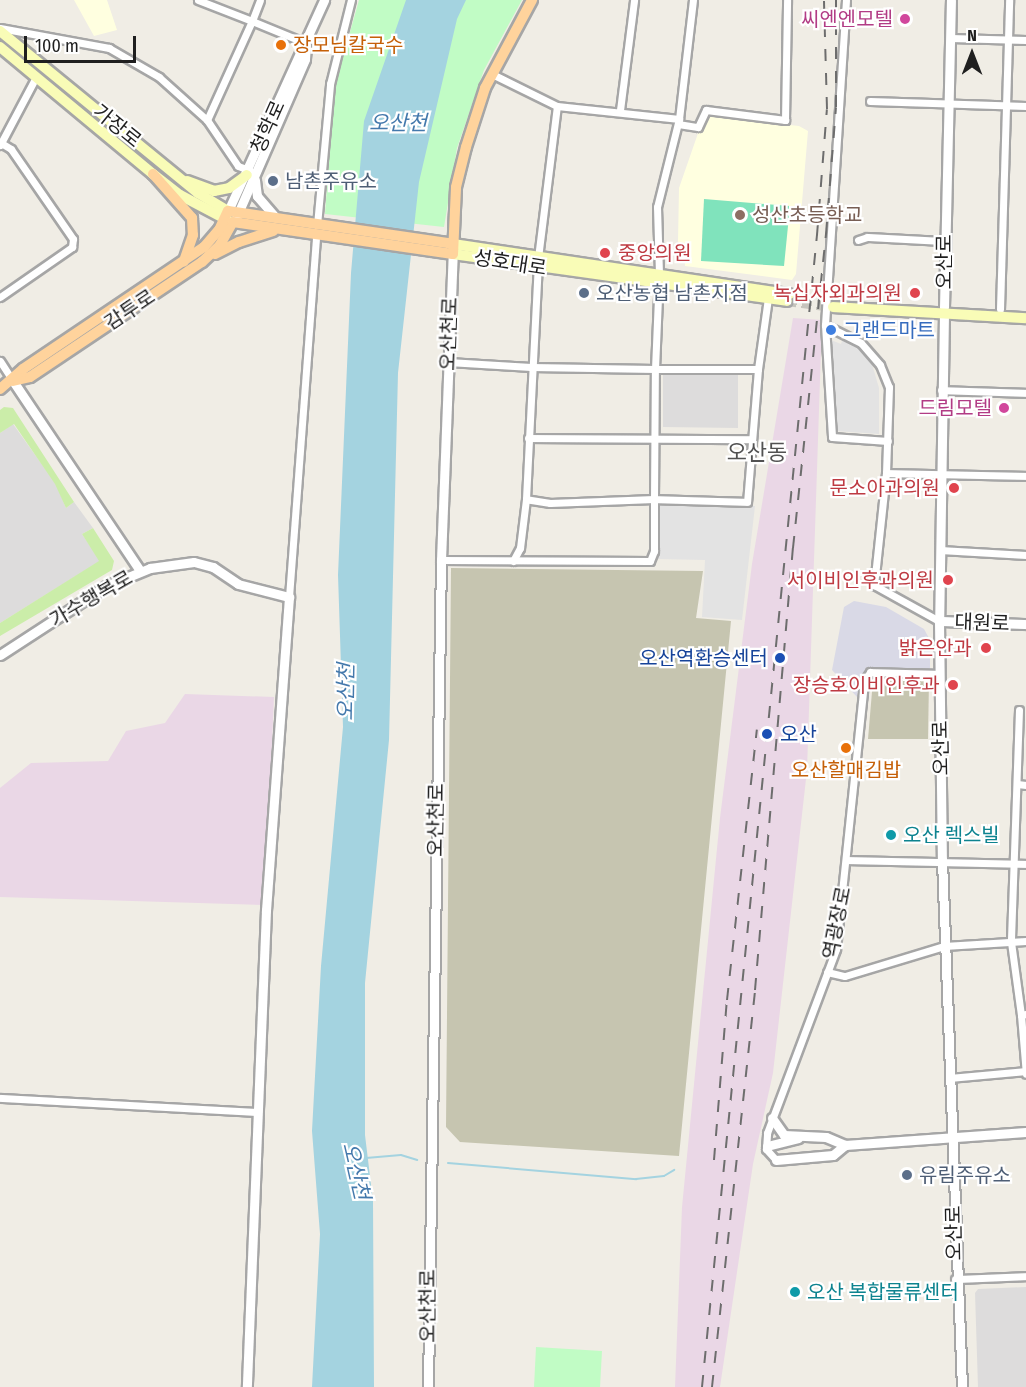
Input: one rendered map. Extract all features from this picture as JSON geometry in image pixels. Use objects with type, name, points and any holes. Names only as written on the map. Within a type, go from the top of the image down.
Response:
[{"type":"main road","name":"오산천로","points":[[449,248],[456,186],[492,74],[532,0]]},
{"type":"main road","name":"가장로","points":[[0,30],[171,171],[231,217]]},
{"type":"main road","name":"가장로","points":[[0,47],[153,174],[231,217]]},
{"type":"main road","points":[[171,171],[214,191],[230,188],[250,174]]},
{"type":"main road","points":[[153,174],[192,218],[193,235],[183,264]]},
{"type":"main road","name":"성호대로","points":[[231,217],[537,263],[659,279],[788,297],[768,298],[659,279]]},
{"type":"main road","name":"감투로","points":[[0,389],[13,381],[30,377],[202,262],[220,245],[231,217]]},
{"type":"main road","name":"감투로","points":[[13,381],[22,369],[183,264],[213,239],[231,217]]},
{"type":"main road","points":[[202,262],[278,225]]},
{"type":"main road","points":[[834,304],[1026,318]]},
{"type":"main road","points":[[944,311],[1026,310]]},
{"type":"street","points":[[207,120],[260,0]]},
{"type":"street","name":"청학로","points":[[231,217],[305,59],[306,43],[324,0]]},
{"type":"street","points":[[247,1387],[266,910],[289,597],[330,84],[351,0]]},
{"type":"street","points":[[620,110],[634,0]]},
{"type":"street","points":[[441,560],[650,561],[654,551],[655,369],[659,279],[657,207],[678,122],[693,0]]},
{"type":"street","points":[[492,74],[558,106],[620,110],[698,127],[706,110],[785,120],[787,0]]},
{"type":"street","points":[[846,0],[825,325],[832,437],[888,441]]},
{"type":"street","name":"오산로","points":[[951,0],[944,241],[939,621],[944,946],[955,1279],[962,1387]]},
{"type":"street","points":[[1000,309],[1009,0]]},
{"type":"street","points":[[201,1],[306,43]]},
{"type":"street","points":[[0,30],[109,48],[159,76],[207,120],[238,166],[250,174],[257,196],[278,225]]},
{"type":"street","points":[[950,38],[1026,40]]},
{"type":"street","points":[[0,297],[72,247],[73,239],[11,149],[0,144],[36,77]]},
{"type":"street","points":[[870,101],[1026,106]]},
{"type":"street","points":[[513,561],[520,548],[526,499],[537,263],[558,106]]},
{"type":"street","points":[[858,240],[867,237],[944,241]]},
{"type":"street","name":"오산천로","points":[[428,1387],[441,560],[448,362],[449,248]]},
{"type":"street","points":[[526,499],[550,503],[654,499],[747,502],[758,369],[768,298]]},
{"type":"street","points":[[825,325],[861,343],[880,365],[889,387],[886,473],[874,585],[912,603],[918,611],[939,621]]},
{"type":"street","points":[[0,361],[140,571]]},
{"type":"street","points":[[448,362],[531,367],[758,369]]},
{"type":"street","points":[[942,390],[1026,393]]},
{"type":"street","points":[[528,438],[751,438]]},
{"type":"street","points":[[886,473],[1026,476]]},
{"type":"street","points":[[940,550],[1026,555]]},
{"type":"street","name":"가수행복로","points":[[0,655],[106,586],[140,571],[194,562],[213,567],[238,584],[289,597]]},
{"type":"street","name":"대원로","points":[[939,621],[1026,624]]},
{"type":"street","name":"역광장로","points":[[767,1146],[772,1118],[836,949],[848,860],[864,681],[870,672],[940,674]]},
{"type":"street","points":[[950,1078],[1026,1072],[1024,1014],[1011,942],[1018,710]]},
{"type":"street","points":[[1017,784],[1026,785]]},
{"type":"street","points":[[848,860],[942,860],[1026,864]]},
{"type":"street","points":[[827,972],[845,976],[944,946],[1026,942]]},
{"type":"street","points":[[0,1098],[258,1112]]},
{"type":"street","points":[[772,1118],[784,1136],[826,1137],[846,1145],[1026,1132]]},
{"type":"street","points":[[798,1138],[767,1146],[770,1157],[776,1160],[833,1155],[846,1145]]},
{"type":"street","points":[[955,1279],[1026,1276]]},
{"type":"shaded area","points":[[74,0],[107,0],[117,30],[94,36]]},
{"type":"shaded area","name":"성산초등학교","points":[[704,116],[799,126],[808,131],[796,274],[792,280],[685,266],[685,243],[678,242],[679,188]]},
{"type":"shaded area","points":[[793,318],[822,320],[807,770],[773,1073],[753,1164],[720,1387],[675,1387],[682,1207],[720,818],[752,564]]},
{"type":"shaded area","points":[[844,335],[869,354],[879,388],[879,434],[836,431],[829,348],[831,340],[841,344]]},
{"type":"shaded area","points":[[663,375],[738,375],[738,428],[663,427]]},
{"type":"shaded area","points":[[13,424],[56,484],[66,508],[74,502],[93,528],[82,534],[100,561],[0,623],[0,433]]},
{"type":"shaded area","points":[[658,504],[755,506],[742,620],[702,617],[705,560],[658,559]]},
{"type":"shaded area","points":[[451,568],[703,571],[696,618],[731,621],[679,1156],[460,1142],[446,1127]]},
{"type":"shaded area","points":[[854,601],[886,607],[924,629],[930,640],[930,671],[868,669],[860,678],[857,697],[832,670],[844,607]]},
{"type":"shaded area","points":[[873,680],[929,680],[928,739],[868,739]]},
{"type":"shaded area","points":[[185,694],[274,697],[265,905],[0,897],[0,788],[31,763],[108,761],[126,731],[165,723]]},
{"type":"shaded area","points":[[1026,1287],[1026,1387],[978,1387],[975,1293],[978,1289]]},
{"type":"green space","points":[[359,0],[522,0],[484,70],[457,148],[444,227],[325,214],[334,89]]},
{"type":"green space","points":[[704,199],[790,206],[784,266],[701,261]]},
{"type":"green space","points":[[4,407],[13,408],[74,502],[66,508],[55,484],[14,424],[0,433],[0,410]]},
{"type":"green space","points":[[93,528],[114,561],[112,570],[0,636],[0,623],[99,561],[82,534]]},
{"type":"green space","points":[[536,1347],[602,1351],[600,1387],[534,1387]]},
{"type":"water","name":"오산천","points":[[406,0],[466,0],[457,19],[419,182],[398,373],[389,740],[365,983],[365,1135],[373,1201],[374,1387],[312,1387],[320,1234],[312,1131],[321,966],[343,727],[338,575],[351,273],[364,121]]},
{"type":"waterway","points":[[366,1158],[401,1155],[417,1160]]},
{"type":"waterway","points":[[448,1163],[636,1179],[664,1176],[674,1170]]},
{"type":"tunnel","points":[[787,301],[833,307]]},
{"type":"railway","points":[[702,1387],[817,235],[827,109],[824,0]]},
{"type":"railway","points":[[712,1387],[755,990],[793,548],[826,234],[836,107],[836,0]]},
{"type":"railway","points":[[714,1160],[727,1000],[757,730]]},
{"type":"place","name":"씨엔엔모텔","points":[[905,19]]},
{"type":"place","name":"장모님칼국수","points":[[281,45]]},
{"type":"place","name":"남촌주유소","points":[[273,181]]},
{"type":"place","name":"성산초등학교","points":[[740,215]]},
{"type":"place","name":"중앙의원","points":[[605,253]]},
{"type":"place","name":"오산농협 남촌지점","points":[[584,293]]},
{"type":"place","name":"녹십자외과의원","points":[[915,293]]},
{"type":"place","name":"그랜드마트","points":[[831,330]]},
{"type":"place","name":"드림모텔","points":[[1004,408]]},
{"type":"place","name":"문소아과의원","points":[[954,488]]},
{"type":"place","name":"서이비인후과의원","points":[[948,580]]},
{"type":"place","name":"밝은안과","points":[[986,648]]},
{"type":"place","name":"오산역환승센터","points":[[780,658]]},
{"type":"place","name":"장승호이비인후과","points":[[953,685]]},
{"type":"place","name":"오산","points":[[767,734]]},
{"type":"place","name":"오산할매김밥","points":[[846,748]]},
{"type":"place","name":"오산 렉스빌","points":[[891,835]]},
{"type":"place","name":"유림주유소","points":[[907,1175]]},
{"type":"place","name":"오산 복합물류센터","points":[[795,1292]]},
{"type":"district","name":"오산동","points":[[757,453]]}]
